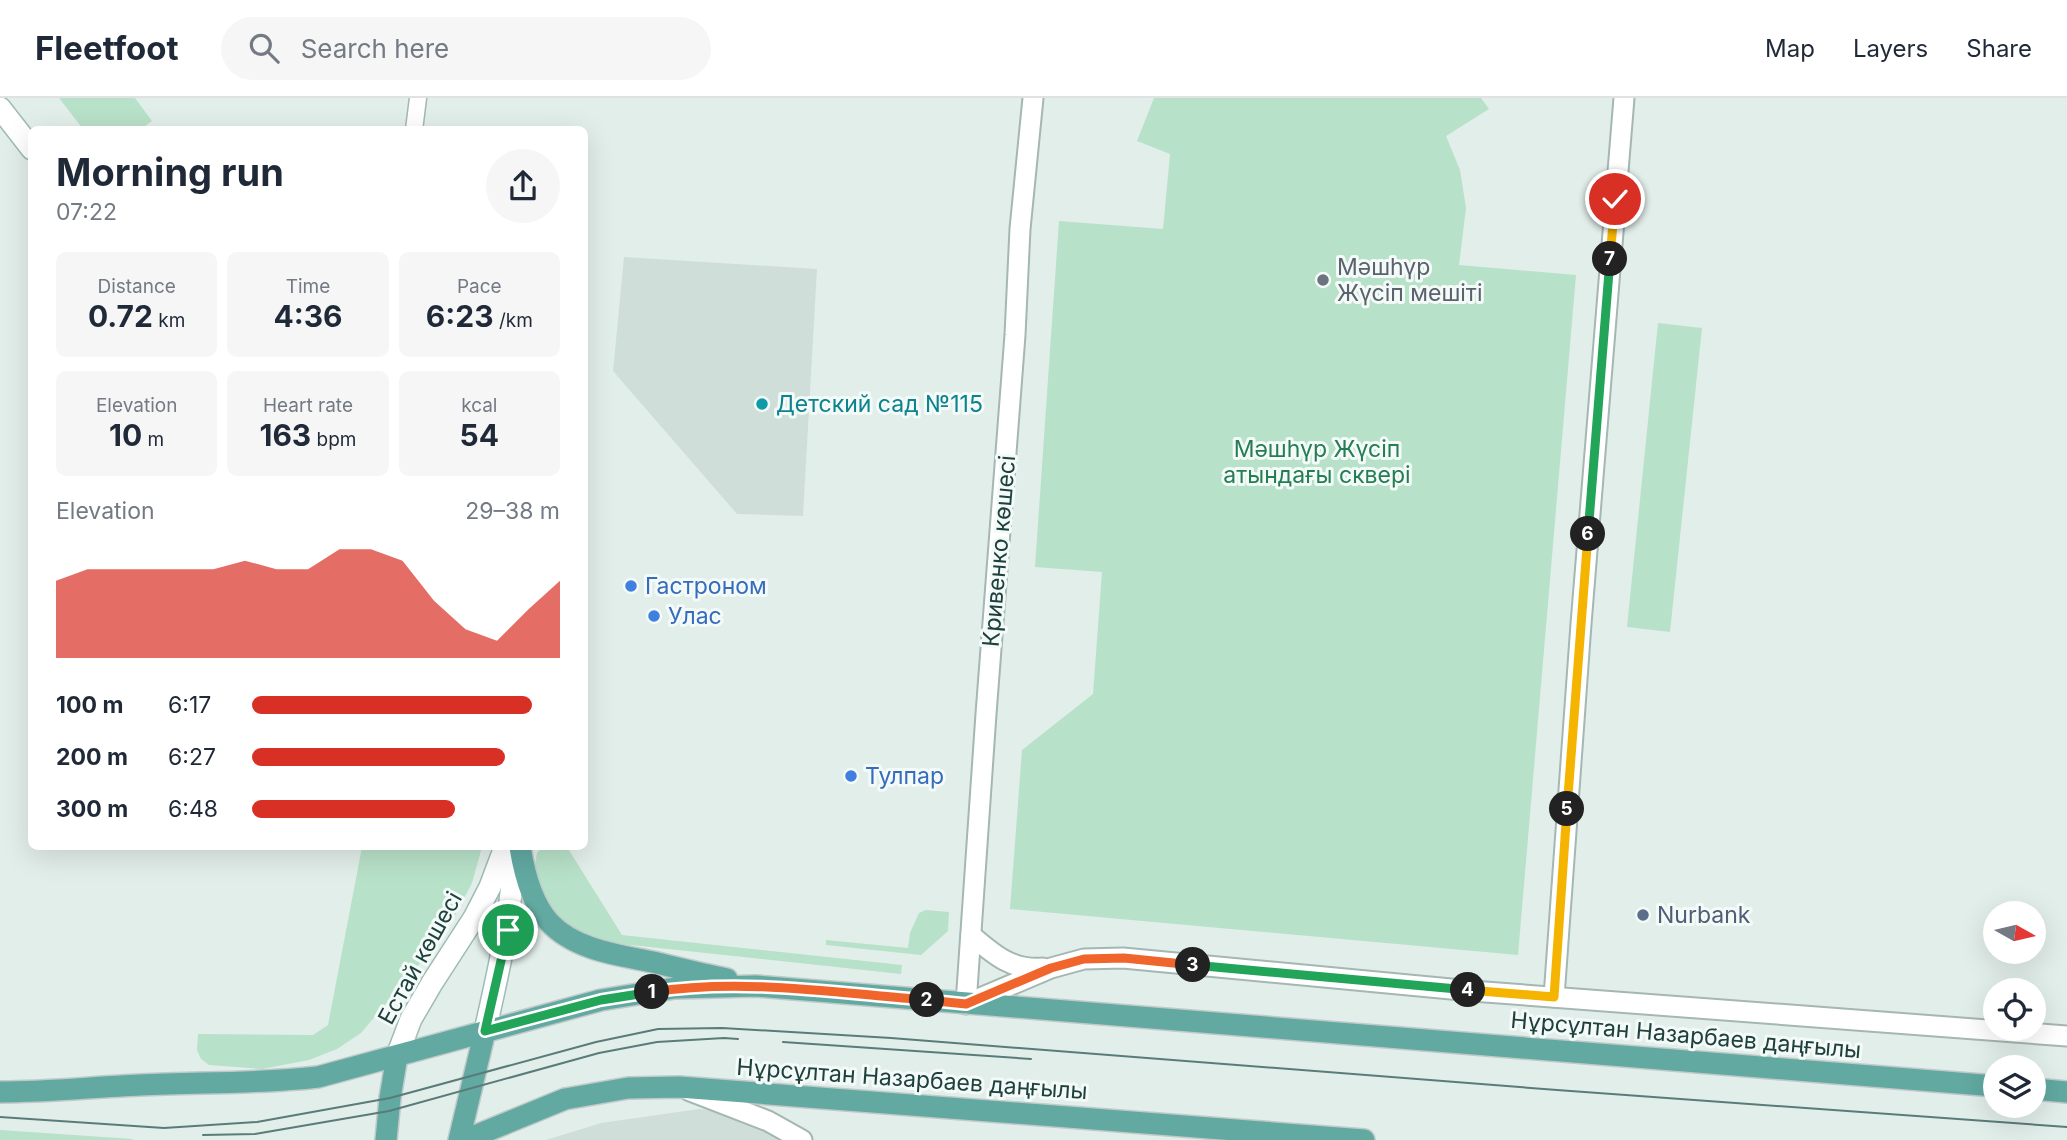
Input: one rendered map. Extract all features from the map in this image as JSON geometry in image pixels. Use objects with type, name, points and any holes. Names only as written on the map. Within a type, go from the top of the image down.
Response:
[{"type":"main road","points":[[0,108],[28,144]]},
{"type":"main road","name":"Естай көшесі","points":[[386,1140],[397,1056],[411,1019],[474,919],[504,850]]},
{"type":"main road","points":[[459,1140],[508,930],[517,850]]},
{"type":"main road","points":[[518,850],[537,906],[550,923],[570,937],[595,949],[757,986]]},
{"type":"main road","name":"Нұрсұлтан Назарбаев даңғылы","points":[[0,1092],[273,1082],[318,1077],[601,1000],[675,988],[757,986],[1983,1085]]},
{"type":"main road","name":"Нұрсұлтан Назарбаев даңғылы","points":[[465,1140],[565,1100],[628,1088],[679,1087],[1364,1140]]},
{"type":"main road","points":[[2046,1090],[2067,1092]]},
{"type":"street","points":[[414,126],[418,98]]},
{"type":"street","name":"Кривенко көшесі","points":[[966,1004],[1014,348],[1020,229],[1032,98]]},
{"type":"street","points":[[1554,997],[1624,98]]},
{"type":"street","points":[[971,935],[1004,961],[1021,967],[1051,968]]},
{"type":"street","points":[[966,1004],[1051,968],[1084,959],[1124,958],[1554,997],[2067,1037]]},
{"type":"street","points":[[679,1087],[768,1121],[802,1140]]},
{"type":"shaded area","points":[[624,257],[817,269],[803,516],[737,514],[613,371]]},
{"type":"shaded area","points":[[699,1109],[744,1117],[786,1140],[546,1140],[601,1123]]},
{"type":"green space","points":[[59,98],[135,98],[152,121],[145,126],[81,126]]},
{"type":"green space","name":"Мәшһүр Жүсіп атындағы сквері","points":[[1154,98],[1481,98],[1489,109],[1446,136],[1460,170],[1466,208],[1459,265],[1576,275],[1518,955],[1010,909],[1022,750],[1093,694],[1102,572],[1035,567],[1059,221],[1163,229],[1170,154],[1137,141]]},
{"type":"green space","points":[[1658,323],[1702,328],[1670,632],[1627,627]]},
{"type":"green space","points":[[361,850],[481,850],[472,883],[452,921],[361,1033],[337,1049],[309,1060],[262,1069],[209,1065],[201,1059],[197,1050],[198,1034],[313,1035],[328,1025]]},
{"type":"green space","points":[[540,850],[569,850],[622,935],[902,965],[901,974],[603,942],[578,932],[551,911],[534,872]]},
{"type":"green space","points":[[926,910],[949,912],[948,931],[921,955],[826,945],[826,940],[908,948],[910,933],[919,913]]},
{"type":"green space","points":[[0,1130],[133,1139],[0,1140]]},
{"type":"tram line","points":[[0,1117],[164,1128],[257,1122],[390,1098],[596,1042],[658,1029],[722,1028],[891,1038],[2067,1127]]},
{"type":"tram line","points":[[203,1135],[255,1134],[389,1111],[599,1053],[657,1042],[738,1039]]},
{"type":"tram line","points":[[783,1042],[1031,1059]]},
{"type":"place","name":"Мәшһүр Жүсіп мешіті","points":[[1323,280]]},
{"type":"place","name":"Детский сад №115","points":[[762,404]]},
{"type":"place","name":"Гастроном","points":[[631,586]]},
{"type":"place","name":"Улас","points":[[654,616]]},
{"type":"place","name":"Тулпар","points":[[851,776]]},
{"type":"place","name":"Nurbank","points":[[1643,915]]},
{"type":"route","points":[[508,930],[485,1031],[601,1000],[675,988],[757,986],[966,1004],[1051,968],[1084,959],[1124,958],[1554,997],[1615,199]]}]
